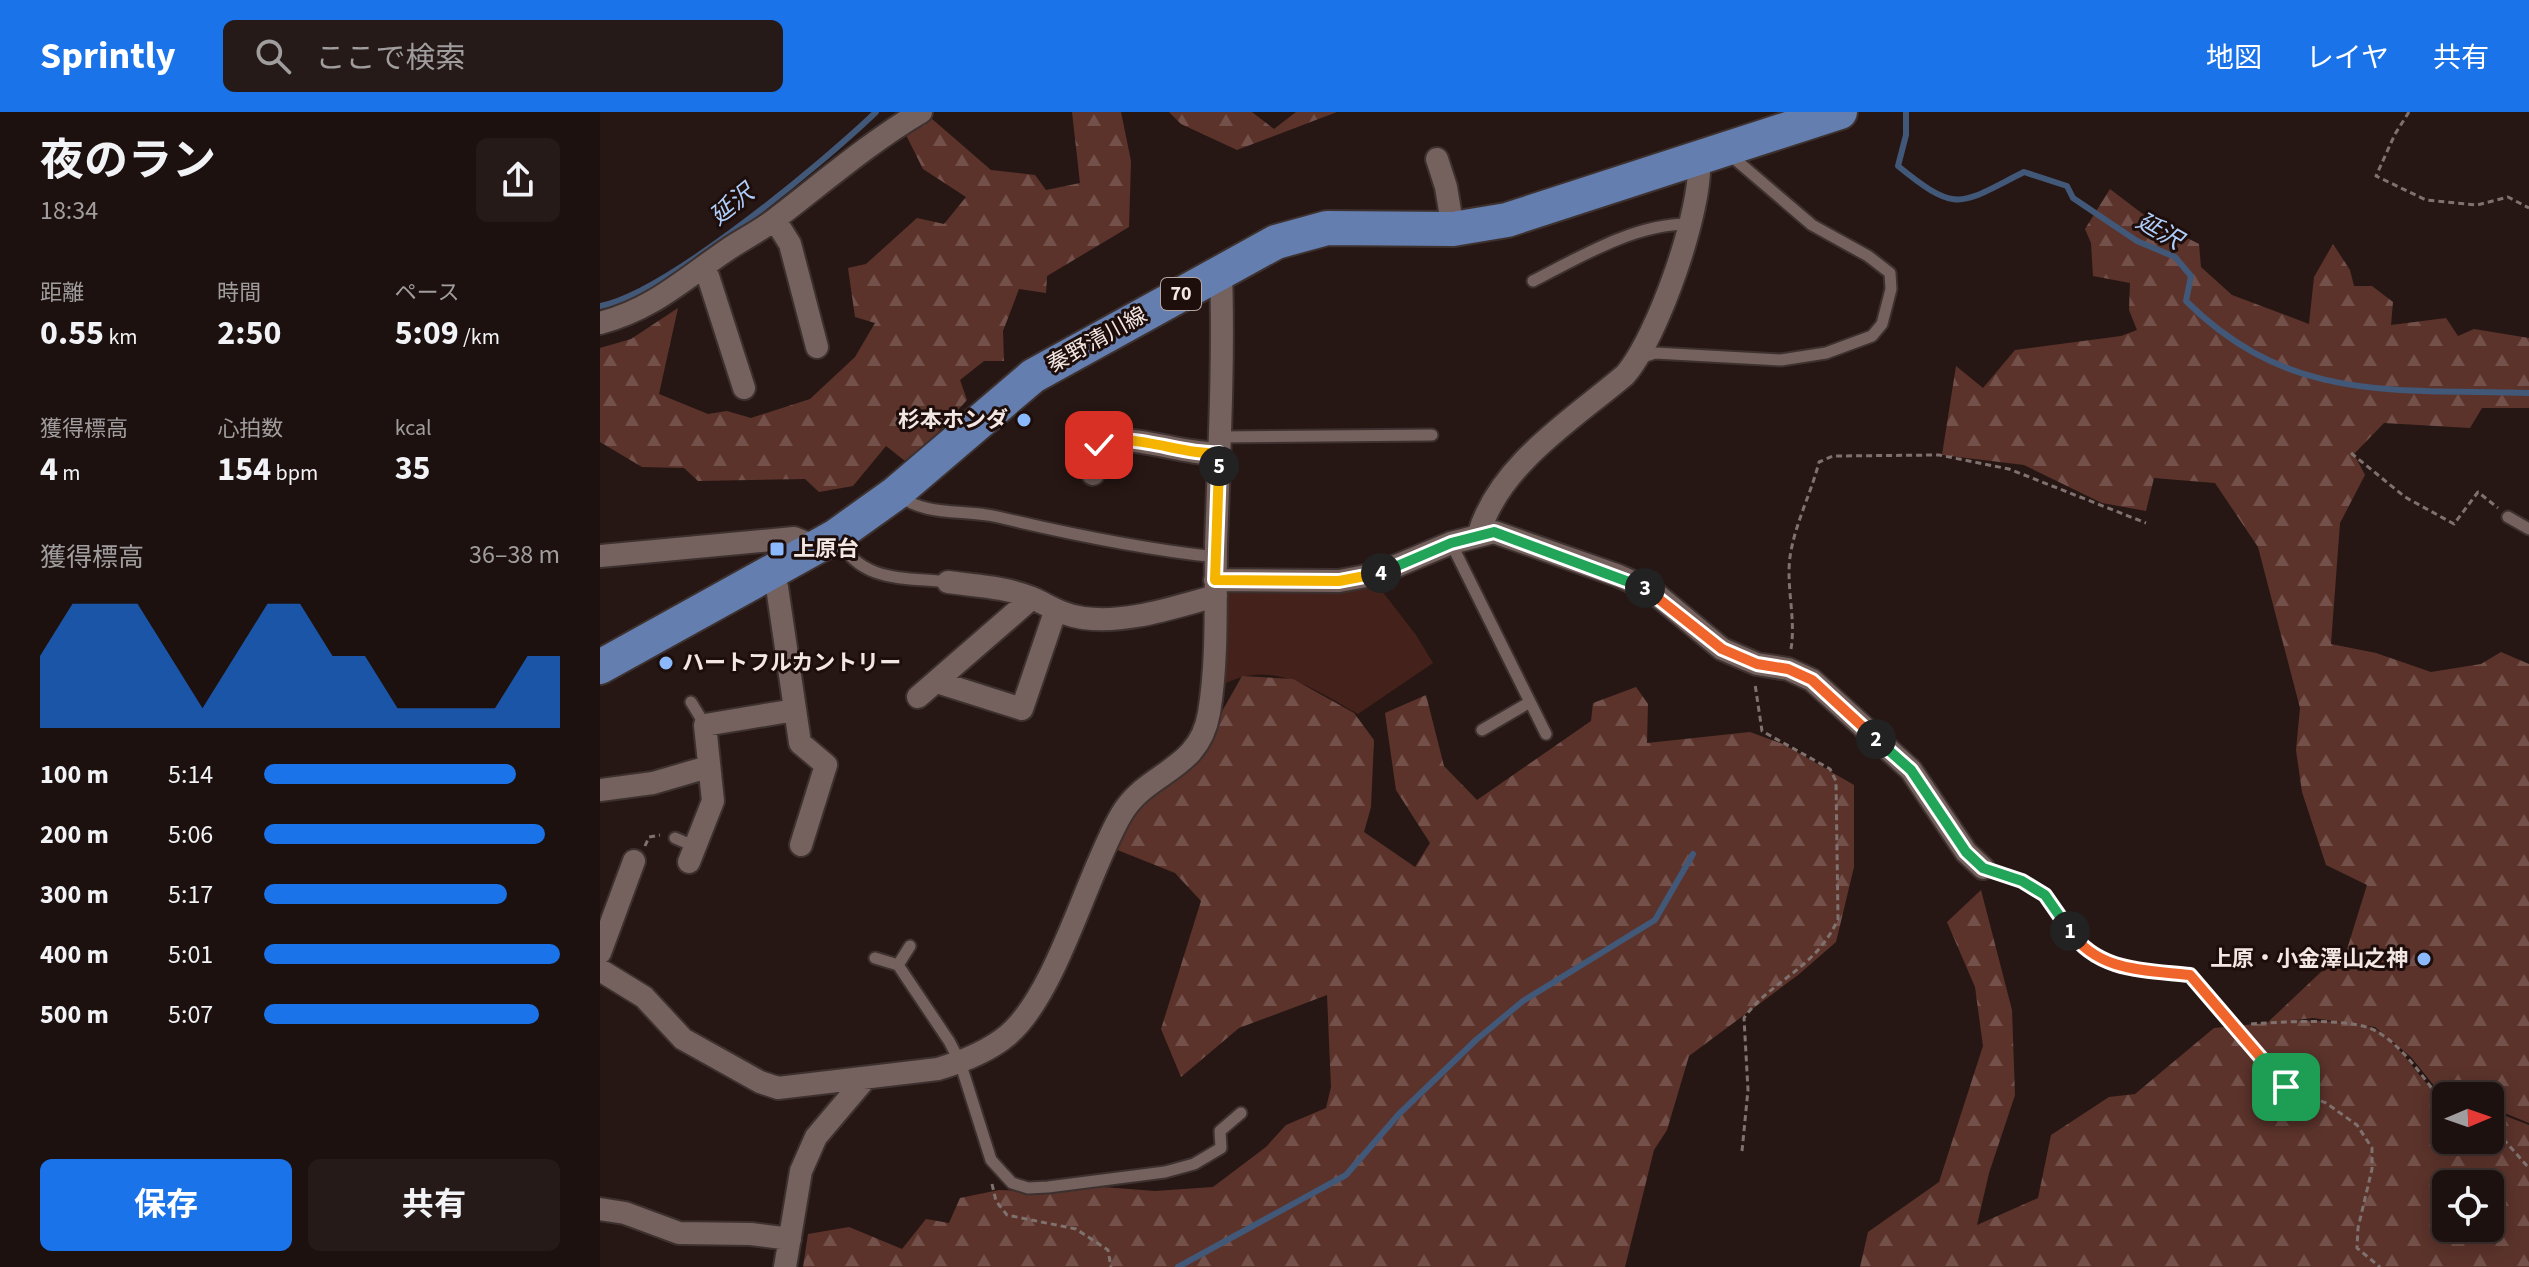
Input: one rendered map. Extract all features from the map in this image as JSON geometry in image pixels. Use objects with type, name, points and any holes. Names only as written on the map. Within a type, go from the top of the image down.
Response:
[{"type":"main road","name":"秦野清川線","points":[[600,667],[826,542],[896,493],[1033,376],[1276,242],[1308,230],[1453,229],[1520,217],[1840,112]]},
{"type":"street","points":[[600,323],[637,310],[701,272],[724,252],[775,220],[868,146],[921,112]]},
{"type":"street","points":[[1479,533],[1488,506],[1522,462],[1625,375],[1640,358],[1663,311],[1701,182],[1712,155]]},
{"type":"street","points":[[1437,159],[1446,187],[1453,229]]},
{"type":"street","points":[[775,220],[790,244],[797,299],[817,347]]},
{"type":"street","points":[[701,272],[708,276],[722,341],[744,388]]},
{"type":"street","points":[[600,970],[644,997],[683,1039],[760,1082],[778,1088],[938,1069],[960,1062],[1008,1034],[1017,1024],[1041,991],[1122,812],[1145,786],[1173,771],[1196,750],[1209,715],[1216,588],[1221,272]]},
{"type":"street","points":[[1093,474],[1099,445],[1113,438],[1198,455],[1219,445]]},
{"type":"street","points":[[948,582],[1001,589],[1032,598],[1055,612],[1085,619],[1120,618],[1216,588],[1339,581],[1377,574],[1451,543],[1479,533],[1494,532],[1651,590],[1722,649],[1757,664],[1788,669],[1812,680],[1911,770],[1966,852],[1983,868]]},
{"type":"street","points":[[600,556],[794,538],[826,542]]},
{"type":"street","points":[[768,574],[777,587],[800,743],[826,765],[801,845]]},
{"type":"street","points":[[918,697],[1032,598]]},
{"type":"street","points":[[937,682],[1022,709],[1055,612]]},
{"type":"street","points":[[687,849],[713,801],[705,725],[795,710]]},
{"type":"street","points":[[600,790],[653,783],[708,767]]},
{"type":"street","points":[[600,953],[640,854]]},
{"type":"street","points":[[785,1267],[801,1171],[816,1137],[865,1079]]},
{"type":"street","points":[[600,1209],[625,1213],[679,1233],[751,1234],[790,1239]]},
{"type":"lane","points":[[1640,358],[1655,353],[1799,360],[1872,336],[1882,324],[1891,289],[1890,273],[1812,225],[1712,155]]},
{"type":"lane","points":[[1533,281],[1597,248],[1673,224],[1688,224]]},
{"type":"lane","points":[[1093,419],[1104,443]]},
{"type":"lane","points":[[1219,445],[1432,435]]},
{"type":"lane","points":[[896,493],[910,506],[995,516],[1034,527],[1216,557]]},
{"type":"lane","points":[[2508,517],[2529,529]]},
{"type":"lane","points":[[826,542],[863,569],[948,582]]},
{"type":"lane","points":[[1451,543],[1546,734]]},
{"type":"lane","points":[[691,702],[705,725]]},
{"type":"lane","points":[[1482,730],[1530,702]]},
{"type":"lane","points":[[898,965],[910,946]]},
{"type":"lane","points":[[875,958],[898,965],[960,1062],[991,1160],[1012,1183],[1028,1188],[1165,1172],[1194,1164],[1221,1148],[1220,1131],[1241,1113]]},
{"type":"path","points":[[2409,112],[2376,176],[2426,200],[2477,205],[2508,197],[2529,208]]},
{"type":"path","points":[[2351,453],[2405,497],[2454,524],[2478,492],[2508,517]]},
{"type":"path","points":[[1788,669],[1795,627],[1790,559],[1798,520],[1819,462],[1833,456],[1939,455],[2009,469],[2146,523]]},
{"type":"path","points":[[1742,1151],[1748,1090],[1744,1018],[1809,960],[1831,934],[1838,919],[1836,781],[1830,769],[1762,731],[1755,682],[1757,664]]},
{"type":"path","points":[[640,854],[649,837],[657,835]]},
{"type":"path","points":[[1983,868],[2022,881],[2045,895],[2091,956],[2127,967],[2190,975],[2286,1087],[2326,1103],[2357,1125],[2372,1148],[2372,1169],[2358,1228],[2357,1248],[2380,1267]]},
{"type":"path","points":[[2251,1024],[2295,1021],[2375,1029],[2412,1062],[2432,1088]]},
{"type":"path","points":[[2504,1140],[2529,1168]]},
{"type":"path","points":[[991,1160],[996,1201],[1007,1215],[1076,1229],[1108,1250],[1111,1267]]},
{"type":"shaded area","points":[[1375,582],[1416,635],[1433,663],[1358,714],[1308,686],[1273,675],[1238,678],[1219,687],[1222,626],[1228,593],[1237,586]]},
{"type":"green space","points":[[924,112],[991,170],[1035,175],[1046,190],[1080,183],[1072,112],[1121,112],[1131,161],[1129,227],[1047,276],[1046,293],[1019,289],[1003,331],[1004,361],[984,361],[960,380],[967,400],[909,464],[886,446],[853,486],[819,492],[805,479],[698,481],[684,468],[642,467],[600,442],[600,348],[631,339],[678,308],[659,394],[708,414],[727,411],[751,418],[810,399],[855,357],[875,323],[855,317],[848,268],[866,264],[917,218],[944,224],[966,197],[923,169],[903,129]]},
{"type":"green space","points":[[1169,112],[1252,112],[1274,129],[1296,112],[1337,112],[1237,150],[1181,124]]},
{"type":"green space","points":[[2110,189],[2148,218],[2199,244],[2201,267],[2232,295],[2309,324],[2314,277],[2333,244],[2350,270],[2354,286],[2372,286],[2393,302],[2391,325],[2446,318],[2458,336],[2474,329],[2529,338],[2529,408],[2482,408],[2470,428],[2384,423],[2354,454],[2365,475],[2340,523],[2331,644],[2376,653],[2431,672],[2481,664],[2501,652],[2529,664],[2529,1123],[2504,1113],[2504,1082],[2432,1083],[2411,1057],[2387,1037],[2432,1088],[2432,1154],[2504,1154],[2504,1115],[2529,1125],[2529,1267],[1860,1267],[1868,1232],[1939,1182],[1983,1046],[1975,987],[1947,922],[1981,890],[2012,1010],[2015,1095],[1989,1173],[1977,1225],[2038,1198],[2051,1135],[2109,1097],[2135,1094],[2214,1028],[2267,1023],[2321,972],[2343,962],[2367,885],[2326,865],[2302,792],[2296,750],[2300,708],[2258,547],[2215,483],[2154,478],[2146,511],[2102,503],[2024,465],[1942,455],[1956,366],[1983,388],[2015,350],[2121,336],[2137,330],[2129,310],[2130,283],[2093,276],[2091,243],[2085,229]],"holes":[[[2313,1018],[2346,1023],[2325,1021],[2296,1020]]]},
{"type":"green space","points":[[1242,676],[1293,679],[1354,713],[1374,740],[1371,807],[1364,832],[1415,867],[1430,843],[1396,790],[1385,713],[1426,695],[1444,766],[1477,800],[1591,721],[1593,703],[1636,687],[1648,704],[1647,743],[1750,732],[1783,744],[1854,785],[1854,867],[1836,942],[1798,975],[1689,1056],[1667,1130],[1654,1150],[1625,1267],[803,1267],[808,1234],[849,1227],[902,1249],[926,1219],[949,1223],[960,1198],[999,1190],[1045,1192],[1090,1186],[1155,1191],[1213,1187],[1266,1147],[1286,1125],[1326,1108],[1331,1087],[1327,995],[1239,1028],[1181,1077],[1161,1029],[1201,901],[1175,873],[1115,849],[1132,816],[1211,731]]},
{"type":"waterway","name":"延沢","points":[[600,306],[629,296],[664,278],[703,253],[820,162],[876,112]]},
{"type":"waterway","name":"延沢","points":[[1906,112],[1906,135],[1898,166],[1918,182],[1947,198],[1960,199],[1972,197],[2024,172],[2067,186],[2073,198],[2137,241],[2175,257],[2191,276],[2186,301],[2225,334],[2265,358],[2305,374],[2346,384],[2389,389],[2529,393]]},
{"type":"waterway","points":[[1178,1267],[1346,1175],[1399,1114],[1476,1040],[1523,1001],[1655,920],[1693,854]]},
{"type":"place","name":"杉本ホンダ","points":[[1024,420]]},
{"type":"place","name":"上原台","points":[[777,549]]},
{"type":"place","name":"ハートフルカントリー","points":[[666,663]]},
{"type":"place","name":"上原・小金澤山之神","points":[[2424,959]]},
{"type":"route","points":[[1099,445],[1113,438],[1198,455],[1219,453],[1215,580],[1339,581],[1377,574],[1451,543],[1479,533],[1494,532],[1651,590],[1722,649],[1757,664],[1788,669],[1812,680],[1911,770],[1966,852],[1983,868],[2022,881],[2045,895],[2091,956],[2127,967],[2190,975],[2203,987],[2215,1009],[2240,1032],[2266,1067],[2286,1087]]}]
